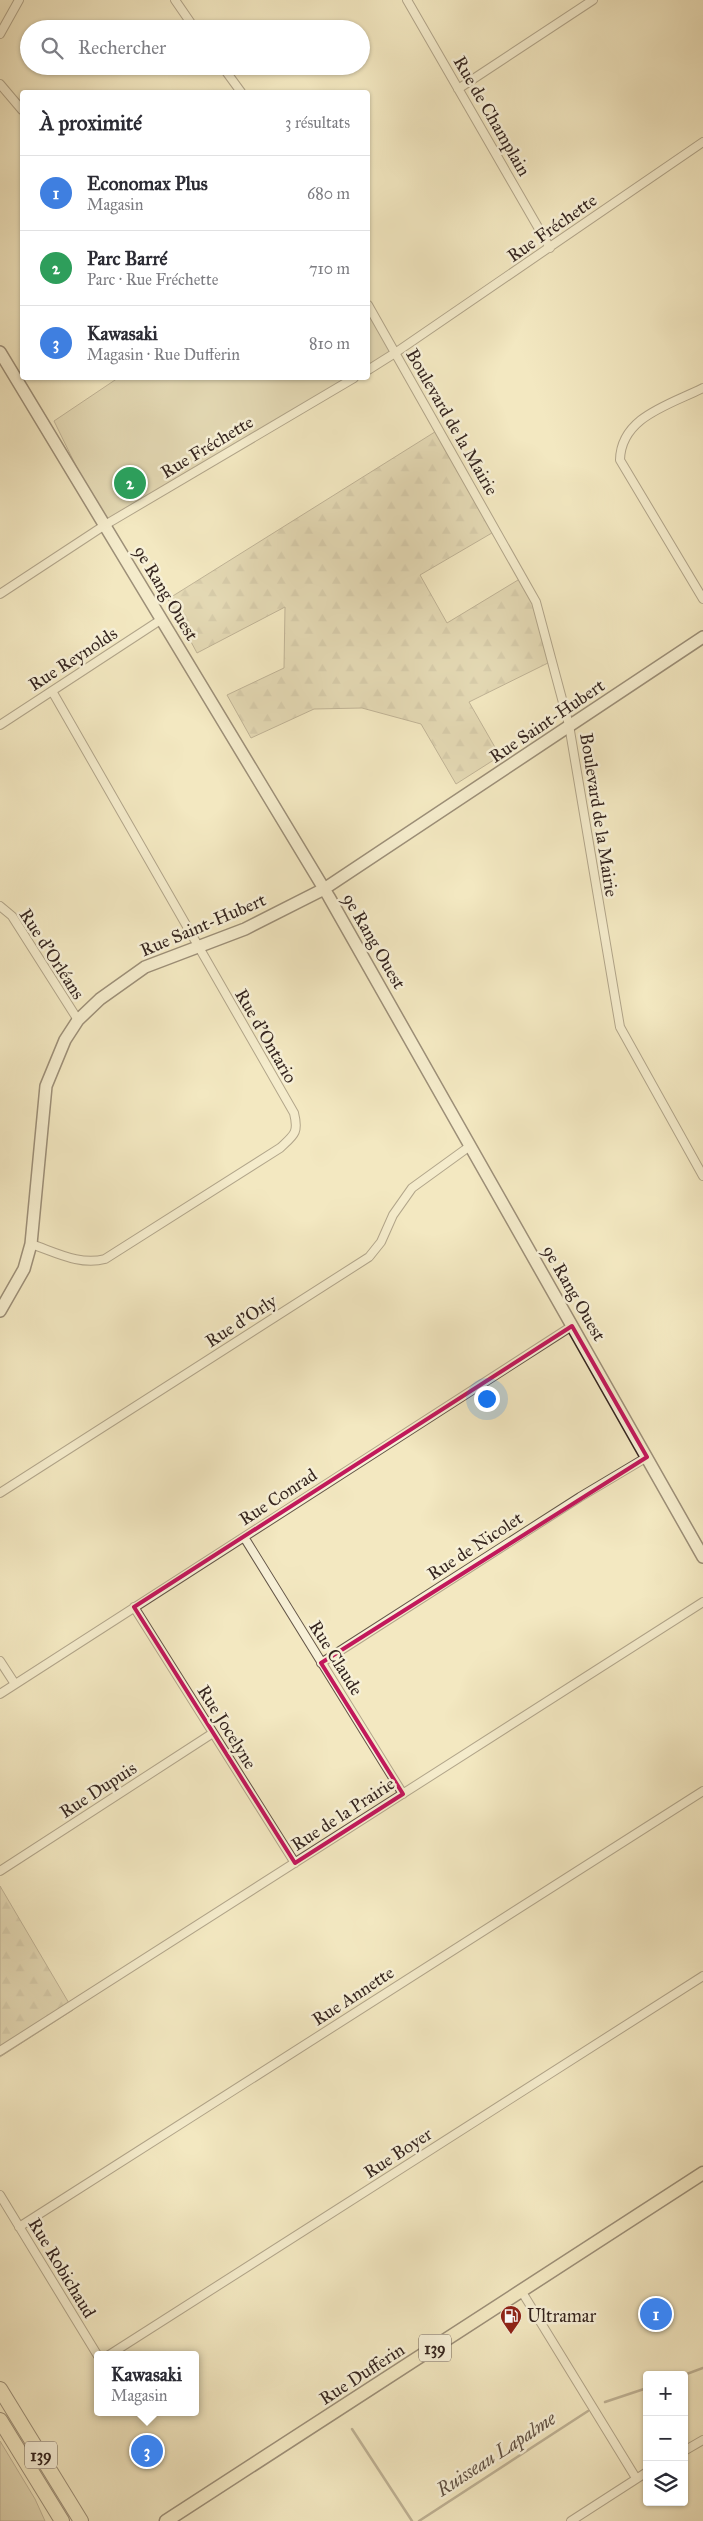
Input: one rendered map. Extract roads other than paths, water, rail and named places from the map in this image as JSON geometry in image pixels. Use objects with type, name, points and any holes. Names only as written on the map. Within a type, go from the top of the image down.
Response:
[{"type":"highway","name":"139","points":[[0,2389],[81,2521]]},
{"type":"highway","name":"139","points":[[0,2420],[62,2521]]},
{"type":"highway","points":[[45,2493],[54,2521]]},
{"type":"main road","name":"Rue Dufferin","points":[[166,2521],[703,2173]]},
{"type":"street","points":[[0,34],[20,0]]},
{"type":"street","points":[[175,0],[189,20]]},
{"type":"street","name":"Rue de Champlain","points":[[407,0],[550,248]]},
{"type":"street","points":[[458,89],[593,0]]},
{"type":"street","points":[[229,75],[240,90]]},
{"type":"street","points":[[0,84],[20,108]]},
{"type":"street","name":"Rue Fréchette","points":[[370,369],[550,248],[703,142]]},
{"type":"street","name":"Boulevard de la Mairie","points":[[370,309],[536,602],[554,660],[569,725],[620,1027],[703,1176]]},
{"type":"street","name":"9e Rang Ouest","points":[[0,352],[324,889],[703,1556]]},
{"type":"street","name":"Rue Fréchette","points":[[0,594],[105,525],[351,380]]},
{"type":"street","points":[[703,388],[638,420],[627,433],[620,447],[620,460],[703,599]]},
{"type":"street","name":"Rue Reynolds","points":[[0,725],[162,619]]},
{"type":"street","name":"Rue Saint-Hubert","points":[[0,1310],[24,1269],[31,1244],[46,1086],[65,1040],[78,1020],[100,999],[145,967],[246,929],[324,889],[487,783],[569,725],[703,637]]},
{"type":"street","name":"Rue d'Ontario","points":[[31,1244],[78,1260],[95,1262],[105,1259],[280,1148],[295,1133],[297,1124],[294,1113],[52,691]]},
{"type":"street","name":"Rue d'Orléans","points":[[0,906],[12,916],[78,1020]]},
{"type":"street","name":"Rue d'Orly","points":[[0,1493],[370,1257],[382,1242],[393,1215],[412,1188],[470,1146]]},
{"type":"street","name":"Rue Conrad","points":[[0,1694],[572,1326]]},
{"type":"street","name":"Rue de Nicolet","points":[[321,1662],[580,1496],[647,1457]]},
{"type":"street","name":"Rue Claude","points":[[244,1537],[402,1794]]},
{"type":"street","name":"Rue de la Prairie","points":[[0,2051],[703,1602]]},
{"type":"street","name":"Rue Jocelyne","points":[[134,1607],[295,1863]]},
{"type":"street","points":[[0,1661],[15,1684]]},
{"type":"street","name":"Rue Dupuis","points":[[0,1871],[213,1733]]},
{"type":"street","name":"Rue Annette","points":[[20,2227],[703,1791]]},
{"type":"street","name":"Rue Boyer","points":[[116,2351],[703,1976]]},
{"type":"street","name":"Rue Robichaud","points":[[0,2194],[95,2351]]},
{"type":"street","points":[[522,2292],[636,2478]]},
{"type":"street","points":[[688,2449],[703,2440]]},
{"type":"street","points":[[571,2521],[643,2474]]},
{"type":"waterway","name":"Ruisseau Lapalme","points":[[688,2374],[703,2368]]},
{"type":"waterway","name":"Ruisseau Lapalme","points":[[605,2402],[643,2389]]},
{"type":"waterway","name":"Ruisseau Lapalme","points":[[419,2521],[588,2411]]},
{"type":"waterway","name":"Ruisseau Lapalme","points":[[352,2429],[412,2521]]},
{"type":"place","name":"Parc Barré","points":[[130,483]]},
{"type":"place","name":"Economax Plus","points":[[656,2314]]},
{"type":"place","name":"Ultramar","points":[[511,2335]]},
{"type":"place","name":"Kawasaki","points":[[147,2451]]}]
